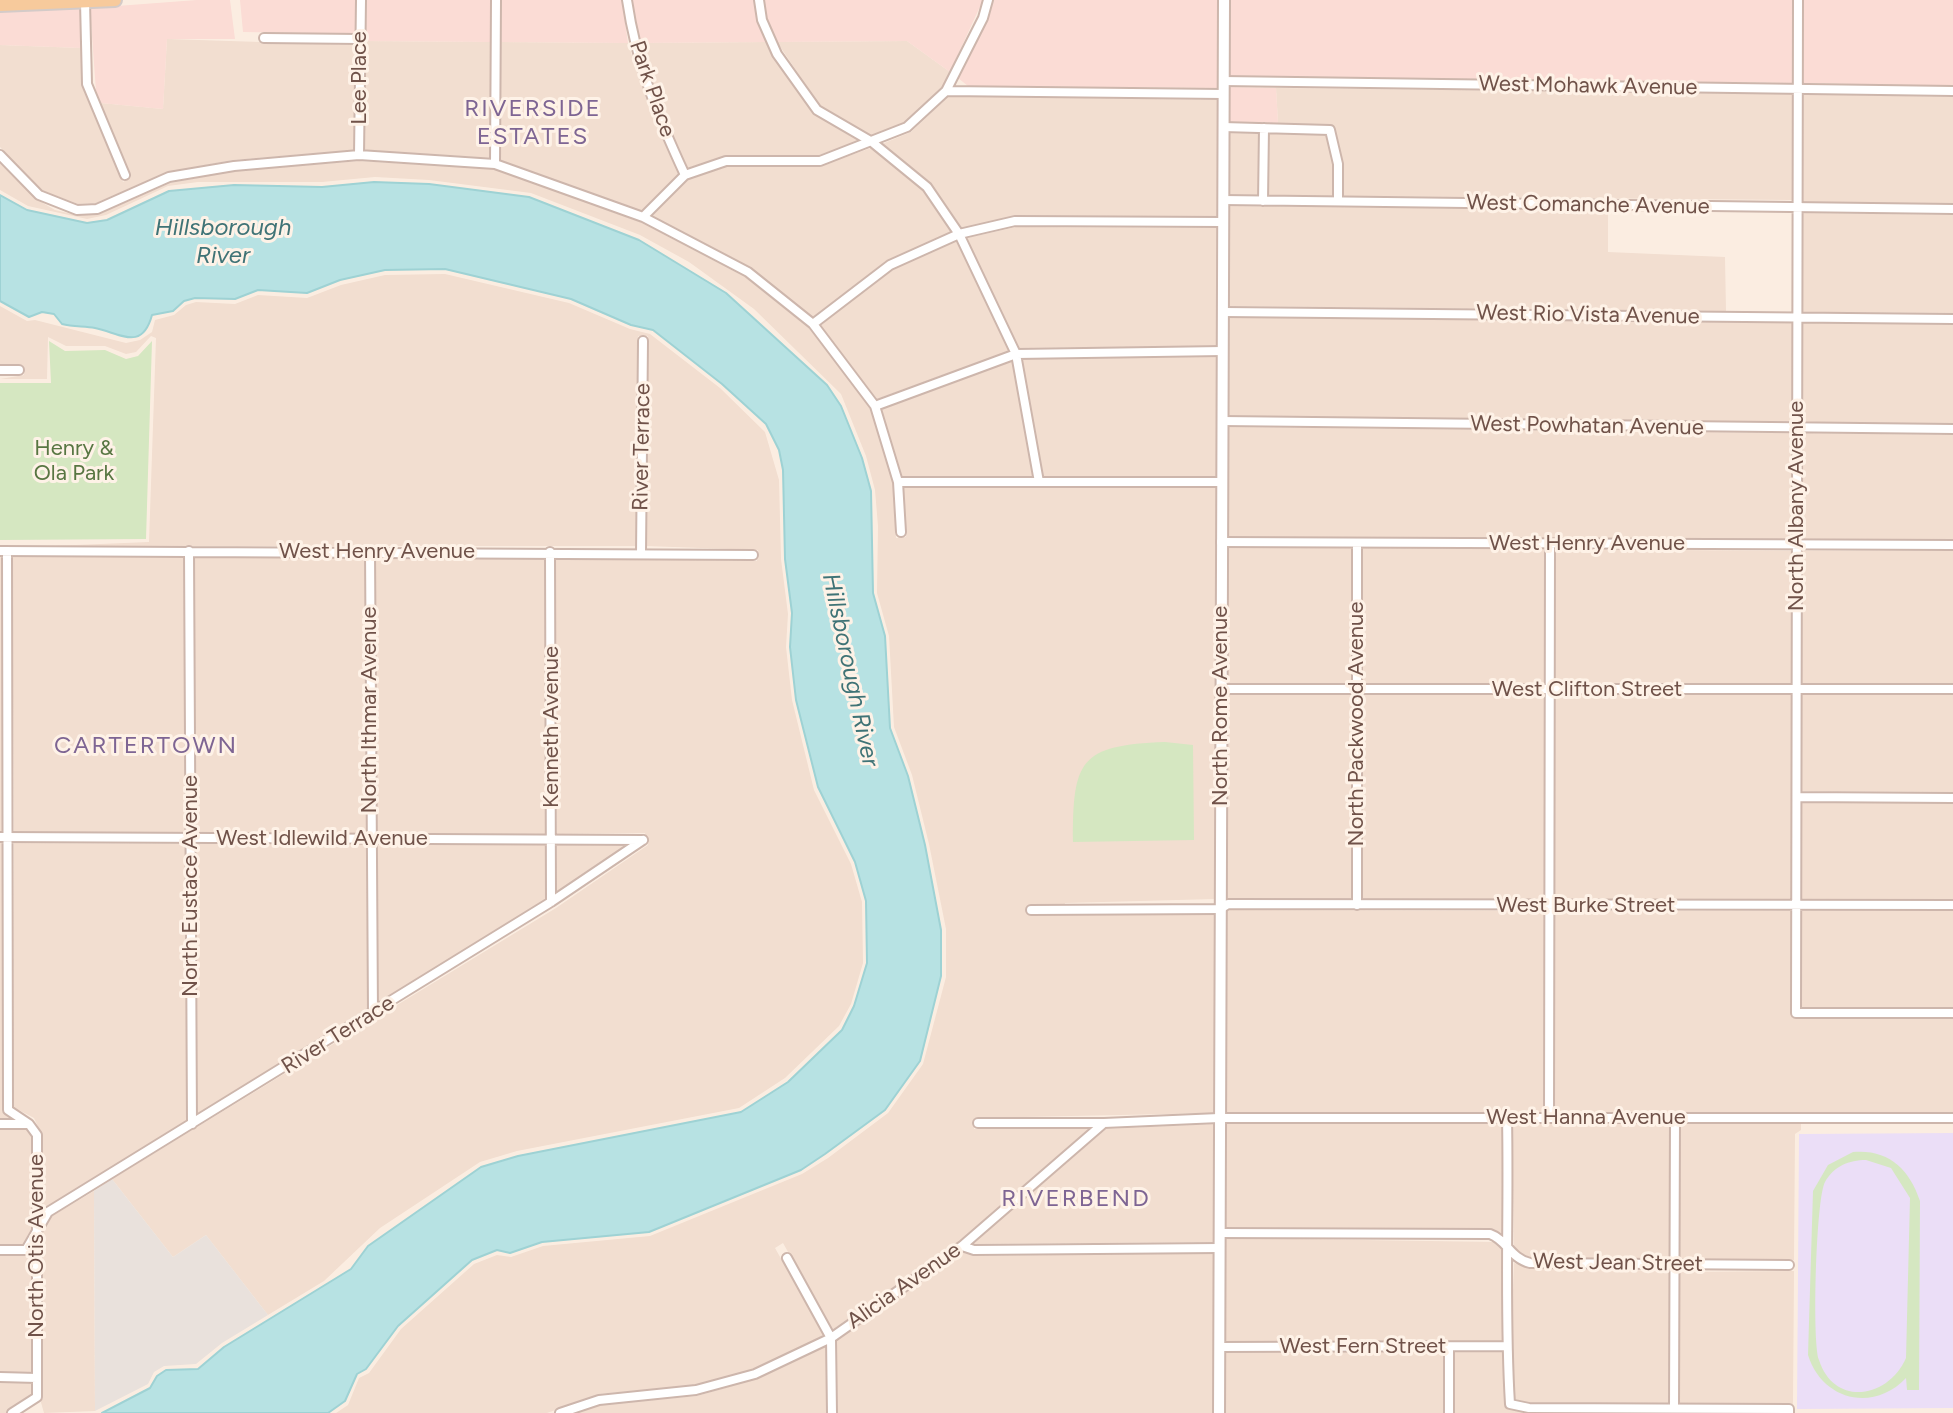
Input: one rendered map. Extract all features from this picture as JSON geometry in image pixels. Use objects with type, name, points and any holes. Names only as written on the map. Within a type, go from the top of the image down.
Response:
[{"type":"main road","points":[[0,5],[115,0]]},
{"type":"street","name":"Lee Place","points":[[359,155],[361,0]]},
{"type":"street","points":[[495,164],[496,0]]},
{"type":"street","name":"Park Place","points":[[627,0],[634,46],[653,105],[685,175]]},
{"type":"street","points":[[759,0],[762,20],[777,54],[817,110],[872,142],[927,187],[959,234],[1016,354],[1039,482]]},
{"type":"street","points":[[643,217],[685,175],[726,161],[820,161],[907,127],[946,91],[983,18],[988,0]]},
{"type":"street","name":"North Rome Avenue","points":[[1219,1413],[1224,0]]},
{"type":"street","name":"North Albany Avenue","points":[[1798,0],[1796,1013],[1953,1013]]},
{"type":"street","points":[[85,2],[87,84],[125,175]]},
{"type":"street","points":[[264,38],[360,39]]},
{"type":"street","name":"West Mohawk Avenue","points":[[1223,81],[1953,91]]},
{"type":"street","points":[[946,91],[1223,94]]},
{"type":"street","points":[[1223,127],[1330,130],[1338,164],[1338,201]]},
{"type":"street","points":[[1263,201],[1264,128]]},
{"type":"street","points":[[0,155],[39,195],[77,210],[97,209],[169,177],[234,166],[359,155],[495,164],[643,217],[748,272],[813,324],[875,406],[898,482],[901,532]]},
{"type":"street","name":"West Comanche Avenue","points":[[1223,200],[1953,209]]},
{"type":"street","points":[[813,324],[890,265],[959,234],[1015,221],[1223,222]]},
{"type":"street","name":"West Rio Vista Avenue","points":[[1224,312],[1953,319]]},
{"type":"street","name":"River Terrace","points":[[641,554],[643,341]]},
{"type":"street","points":[[875,406],[1016,354],[1223,351]]},
{"type":"street","points":[[0,370],[19,370]]},
{"type":"street","name":"West Powhatan Avenue","points":[[1222,421],[1953,429]]},
{"type":"street","points":[[898,482],[1221,482]]},
{"type":"street","name":"West Henry Avenue","points":[[1221,542],[1953,545]]},
{"type":"street","name":"North Packwood Avenue","points":[[1357,543],[1357,905]]},
{"type":"street","points":[[1549,1118],[1550,544]]},
{"type":"street","name":"West Henry Avenue","points":[[4,551],[753,555]]},
{"type":"street","name":"North Otis Avenue","points":[[4,551],[8,1110],[29,1124],[37,1135],[37,1378]]},
{"type":"street","name":"North Eustace Avenue","points":[[189,551],[192,1124]]},
{"type":"street","name":"North Ithmar Avenue","points":[[370,551],[373,1013]]},
{"type":"street","name":"Kenneth Avenue","points":[[550,552],[551,902]]},
{"type":"street","name":"West Clifton Street","points":[[1221,689],[1953,689]]},
{"type":"street","points":[[1797,797],[1953,798]]},
{"type":"street","name":"West Idlewild Avenue","points":[[4,837],[643,840]]},
{"type":"street","name":"River Terrace","points":[[38,1232],[48,1212],[551,902],[643,840]]},
{"type":"street","name":"West Burke Street","points":[[1031,910],[1220,909],[1228,904],[1953,905]]},
{"type":"street","points":[[978,1123],[1104,1123],[1219,1118]]},
{"type":"street","name":"West Hanna Avenue","points":[[1219,1118],[1953,1118]]},
{"type":"street","points":[[1507,1118],[1509,1254],[1506,1346],[1510,1404],[1529,1408],[1789,1411]]},
{"type":"street","points":[[1674,1408],[1675,1118]]},
{"type":"street","name":"Alicia Avenue","points":[[560,1413],[599,1400],[711,1386],[755,1374],[831,1338],[962,1246],[1104,1123]]},
{"type":"street","points":[[0,1124],[29,1124]]},
{"type":"street","points":[[0,1250],[26,1250],[38,1232]]},
{"type":"street","name":"West Jean Street","points":[[1219,1233],[1490,1234],[1500,1238],[1509,1254],[1530,1263],[1789,1265]]},
{"type":"street","points":[[962,1246],[974,1250],[1219,1248]]},
{"type":"street","points":[[787,1258],[831,1338],[832,1413]]},
{"type":"street","name":"West Fern Street","points":[[1219,1347],[1506,1346]]},
{"type":"street","points":[[1449,1347],[1449,1413]]},
{"type":"street","points":[[0,1377],[37,1378],[37,1397],[12,1413]]},
{"type":"shaded area","points":[[230,0],[235,39],[167,39],[163,109],[101,103],[96,91],[90,8]]},
{"type":"shaded area","points":[[240,0],[356,0],[355,34],[243,32]]},
{"type":"shaded area","points":[[365,0],[491,0],[491,42],[365,41]]},
{"type":"shaded area","points":[[501,0],[622,0],[628,43],[500,42]]},
{"type":"shaded area","points":[[632,0],[754,0],[757,21],[766,42],[638,43]]},
{"type":"shaded area","points":[[764,0],[983,0],[950,72],[907,41],[777,42],[766,18]]},
{"type":"shaded area","points":[[994,0],[1219,0],[1218,88],[968,86],[958,78],[988,20]]},
{"type":"shaded area","points":[[1229,0],[1793,0],[1793,83],[1228,76]]},
{"type":"shaded area","points":[[1803,0],[1953,0],[1953,86],[1802,83]]},
{"type":"shaded area","points":[[81,8],[82,48],[0,45],[0,12]]},
{"type":"shaded area","points":[[167,39],[355,45],[354,150],[233,160],[167,172],[96,203],[78,204],[41,190],[0,147],[0,45],[82,48],[83,86],[123,182],[131,177],[101,103],[163,109]]},
{"type":"shaded area","points":[[365,41],[491,42],[490,158],[364,150]]},
{"type":"shaded area","points":[[907,41],[950,72],[942,87],[905,123],[872,136],[820,106],[777,42]]},
{"type":"shaded area","points":[[500,42],[628,43],[649,108],[679,174],[642,211],[500,160]]},
{"type":"shaded area","points":[[766,42],[814,114],[859,141],[819,155],[726,156],[687,168],[657,103],[638,43]]},
{"type":"shaded area","points":[[1228,87],[1276,88],[1278,123],[1228,122]]},
{"type":"shaded area","points":[[1276,88],[1793,94],[1793,200],[1343,196],[1343,163],[1334,129],[1330,125],[1271,123],[1278,122]]},
{"type":"shaded area","points":[[1802,94],[1953,97],[1953,204],[1802,202]]},
{"type":"shaded area","points":[[949,96],[1218,100],[1218,217],[1015,216],[962,228],[930,182],[882,144],[911,132]]},
{"type":"shaded area","points":[[1228,133],[1326,135],[1333,165],[1333,196],[1228,195]]},
{"type":"shaded area","points":[[871,148],[924,191],[952,232],[887,260],[813,318],[750,267],[652,216],[687,180],[726,167],[820,166]]},
{"type":"shaded area","points":[[359,161],[494,169],[640,222],[745,277],[809,328],[871,408],[893,483],[896,538],[906,537],[903,488],[1217,487],[1215,899],[1065,903],[1066,913],[1215,910],[1215,1113],[974,1118],[974,1129],[1090,1129],[961,1240],[832,1330],[783,1243],[775,1248],[824,1335],[754,1369],[695,1385],[599,1394],[547,1413],[336,1413],[348,1405],[359,1378],[369,1373],[401,1329],[474,1264],[497,1255],[511,1257],[543,1246],[650,1236],[802,1174],[828,1158],[888,1113],[923,1064],[946,977],[946,929],[929,844],[912,775],[894,727],[889,636],[877,593],[875,490],[866,456],[841,394],[754,309],[689,262],[640,235],[531,193],[429,180],[375,177],[322,182],[198,182],[168,186],[106,215],[87,219],[28,206],[0,190],[0,162],[36,199],[55,210],[76,215],[99,214],[170,183],[235,171]]},
{"type":"shaded area","points":[[1228,206],[1608,210],[1608,252],[1725,257],[1726,311],[1228,306]]},
{"type":"shaded area","points":[[1802,213],[1953,215],[1953,313],[1802,312]]},
{"type":"shaded area","points":[[1016,227],[1218,228],[1219,346],[1019,348],[967,238]]},
{"type":"shaded area","points":[[957,241],[1009,351],[877,399],[820,326],[892,269]]},
{"type":"shaded area","points":[[445,274],[569,303],[630,329],[650,334],[720,388],[765,432],[779,480],[781,559],[788,614],[786,647],[792,700],[814,790],[851,864],[862,902],[863,963],[851,1004],[839,1026],[785,1078],[739,1108],[517,1151],[480,1162],[380,1228],[324,1281],[268,1315],[206,1235],[173,1257],[112,1179],[556,908],[648,845],[645,833],[557,834],[555,558],[757,561],[758,550],[646,546],[648,336],[638,336],[636,546],[51,546],[149,542],[156,338],[151,336],[136,352],[126,354],[105,346],[66,346],[48,337],[47,379],[0,379],[24,375],[23,365],[0,365],[0,306],[27,321],[35,320],[126,343],[140,340],[152,332],[155,320],[174,315],[186,305],[196,302],[235,304],[258,295],[307,298],[341,285],[385,275]]},
{"type":"shaded area","points":[[1228,317],[1793,323],[1792,422],[1227,416]]},
{"type":"shaded area","points":[[1802,323],[1953,324],[1953,424],[1802,422]]},
{"type":"shaded area","points":[[1218,357],[1217,477],[1043,476],[1022,359]]},
{"type":"shaded area","points":[[1012,361],[1033,476],[902,477],[881,409]]},
{"type":"shaded area","points":[[1227,427],[1792,433],[1793,540],[1226,537]]},
{"type":"shaded area","points":[[1802,433],[1953,435],[1953,540],[1802,540]]},
{"type":"shaded area","points":[[1226,548],[1352,548],[1354,684],[1226,683]]},
{"type":"shaded area","points":[[1362,548],[1545,549],[1546,684],[1363,684]]},
{"type":"shaded area","points":[[1555,549],[1793,551],[1792,684],[1555,684]]},
{"type":"shaded area","points":[[1802,551],[1953,551],[1953,684],[1802,684]]},
{"type":"shaded area","points":[[2,557],[4,832],[0,832]]},
{"type":"shaded area","points":[[12,557],[184,557],[186,833],[14,832]]},
{"type":"shaded area","points":[[194,557],[365,557],[366,834],[196,833]]},
{"type":"shaded area","points":[[375,557],[545,558],[547,834],[376,834]]},
{"type":"shaded area","points":[[1226,694],[1354,695],[1352,900],[1224,899]]},
{"type":"shaded area","points":[[1363,695],[1546,695],[1545,900],[1362,900]]},
{"type":"shaded area","points":[[1555,695],[1792,695],[1792,900],[1555,900]]},
{"type":"shaded area","points":[[1802,695],[1953,695],[1953,792],[1802,791]]},
{"type":"shaded area","points":[[1802,802],[1953,803],[1953,900],[1802,900]]},
{"type":"shaded area","points":[[0,843],[4,843],[4,1110],[10,1118],[0,1118]]},
{"type":"shaded area","points":[[14,843],[186,844],[188,1121],[42,1212],[42,1135],[34,1118],[13,1107]]},
{"type":"shaded area","points":[[196,844],[366,844],[368,1010],[197,1115]]},
{"type":"shaded area","points":[[376,845],[547,845],[547,899],[378,1004]]},
{"type":"shaded area","points":[[557,845],[626,846],[556,893]]},
{"type":"shaded area","points":[[1224,910],[1545,911],[1544,1113],[1224,1113]]},
{"type":"shaded area","points":[[1555,911],[1792,911],[1792,1018],[1953,1018],[1953,1113],[1554,1113]]},
{"type":"shaded area","points":[[1802,911],[1953,911],[1953,1007],[1801,1007]]},
{"type":"shaded area","points":[[1670,1123],[1669,1260],[1530,1257],[1514,1250],[1512,1124]]},
{"type":"shaded area","points":[[1680,1123],[1801,1124],[1801,1130],[1795,1134],[1794,1260],[1679,1261]]},
{"type":"shaded area","points":[[1215,1124],[1214,1242],[972,1244],[1106,1129]]},
{"type":"shaded area","points":[[1224,1124],[1502,1124],[1504,1235],[1490,1229],[1224,1228]]},
{"type":"shaded area","points":[[0,1129],[26,1129],[32,1137],[33,1230],[24,1245],[0,1244]]},
{"type":"shaded area","points":[[1953,1133],[1953,1408],[1797,1409],[1799,1134]]},
{"type":"shaded area","points":[[112,1179],[173,1257],[206,1235],[268,1315],[222,1343],[196,1364],[164,1366],[154,1372],[148,1384],[95,1411],[94,1191]]},
{"type":"shaded area","points":[[94,1191],[95,1411],[44,1413],[40,1399],[14,1413],[0,1413],[0,1383],[42,1383],[42,1233],[52,1216]]},
{"type":"shaded area","points":[[1224,1238],[1497,1242],[1504,1255],[1502,1341],[1224,1341]]},
{"type":"shaded area","points":[[33,1249],[32,1372],[0,1372],[0,1255],[26,1256]]},
{"type":"shaded area","points":[[962,1252],[975,1256],[1214,1253],[1214,1413],[837,1413],[836,1341]]},
{"type":"shaded area","points":[[1514,1263],[1530,1268],[1669,1271],[1669,1403],[1530,1403],[1515,1399],[1511,1346]]},
{"type":"shaded area","points":[[1794,1271],[1793,1404],[1679,1403],[1679,1272]]},
{"type":"shaded area","points":[[826,1346],[827,1413],[576,1413],[600,1405],[697,1396],[756,1379]]},
{"type":"shaded area","points":[[1224,1352],[1444,1352],[1444,1413],[1223,1413]]},
{"type":"shaded area","points":[[1454,1352],[1502,1352],[1505,1404],[1524,1413],[1453,1413]]},
{"type":"green space","name":"Henry & Ola Park","points":[[49,341],[65,351],[105,350],[126,359],[138,356],[152,341],[146,539],[0,540],[0,383],[51,383]]},
{"type":"green space","points":[[1165,742],[1193,745],[1194,840],[1073,842],[1075,793],[1079,776],[1087,763],[1098,754],[1114,748]]},
{"type":"green space","points":[[1853,1152],[1887,1157],[1910,1179],[1920,1201],[1919,1390],[1907,1390],[1906,1378],[1879,1396],[1850,1396],[1836,1391],[1825,1382],[1808,1355],[1813,1191],[1828,1165]],"holes":[[[1866,1160],[1891,1168],[1910,1198],[1906,1358],[1898,1372],[1875,1389],[1848,1391],[1826,1375],[1817,1348],[1816,1270],[1822,1193],[1829,1176],[1848,1163]]]},
{"type":"water","name":"Hillsborough River","points":[[374,182],[429,184],[529,197],[639,240],[726,293],[827,385],[841,406],[862,458],[871,491],[873,593],[885,636],[890,728],[908,776],[925,845],[941,930],[941,976],[920,1061],[885,1110],[801,1170],[649,1232],[542,1242],[510,1253],[497,1250],[472,1260],[398,1326],[366,1369],[357,1374],[345,1401],[328,1413],[102,1413],[150,1388],[157,1376],[166,1370],[198,1369],[224,1347],[351,1269],[368,1246],[481,1167],[518,1156],[741,1112],[788,1082],[842,1030],[854,1006],[867,963],[866,901],[855,862],[818,787],[796,700],[790,647],[792,613],[785,559],[783,470],[779,450],[766,424],[722,384],[653,330],[631,325],[571,299],[445,269],[385,270],[340,280],[307,293],[258,290],[235,299],[195,298],[184,301],[173,311],[152,315],[148,326],[136,337],[62,324],[54,314],[42,312],[29,317],[0,301],[0,195],[27,210],[87,223],[107,220],[169,191],[234,185],[322,187]]},
{"type":"district","name":"RIVERSIDE ESTATES","points":[[533,123]]},
{"type":"district","name":"CARTERTOWN","points":[[146,746]]},
{"type":"district","name":"RIVERBEND","points":[[1076,1199]]}]
